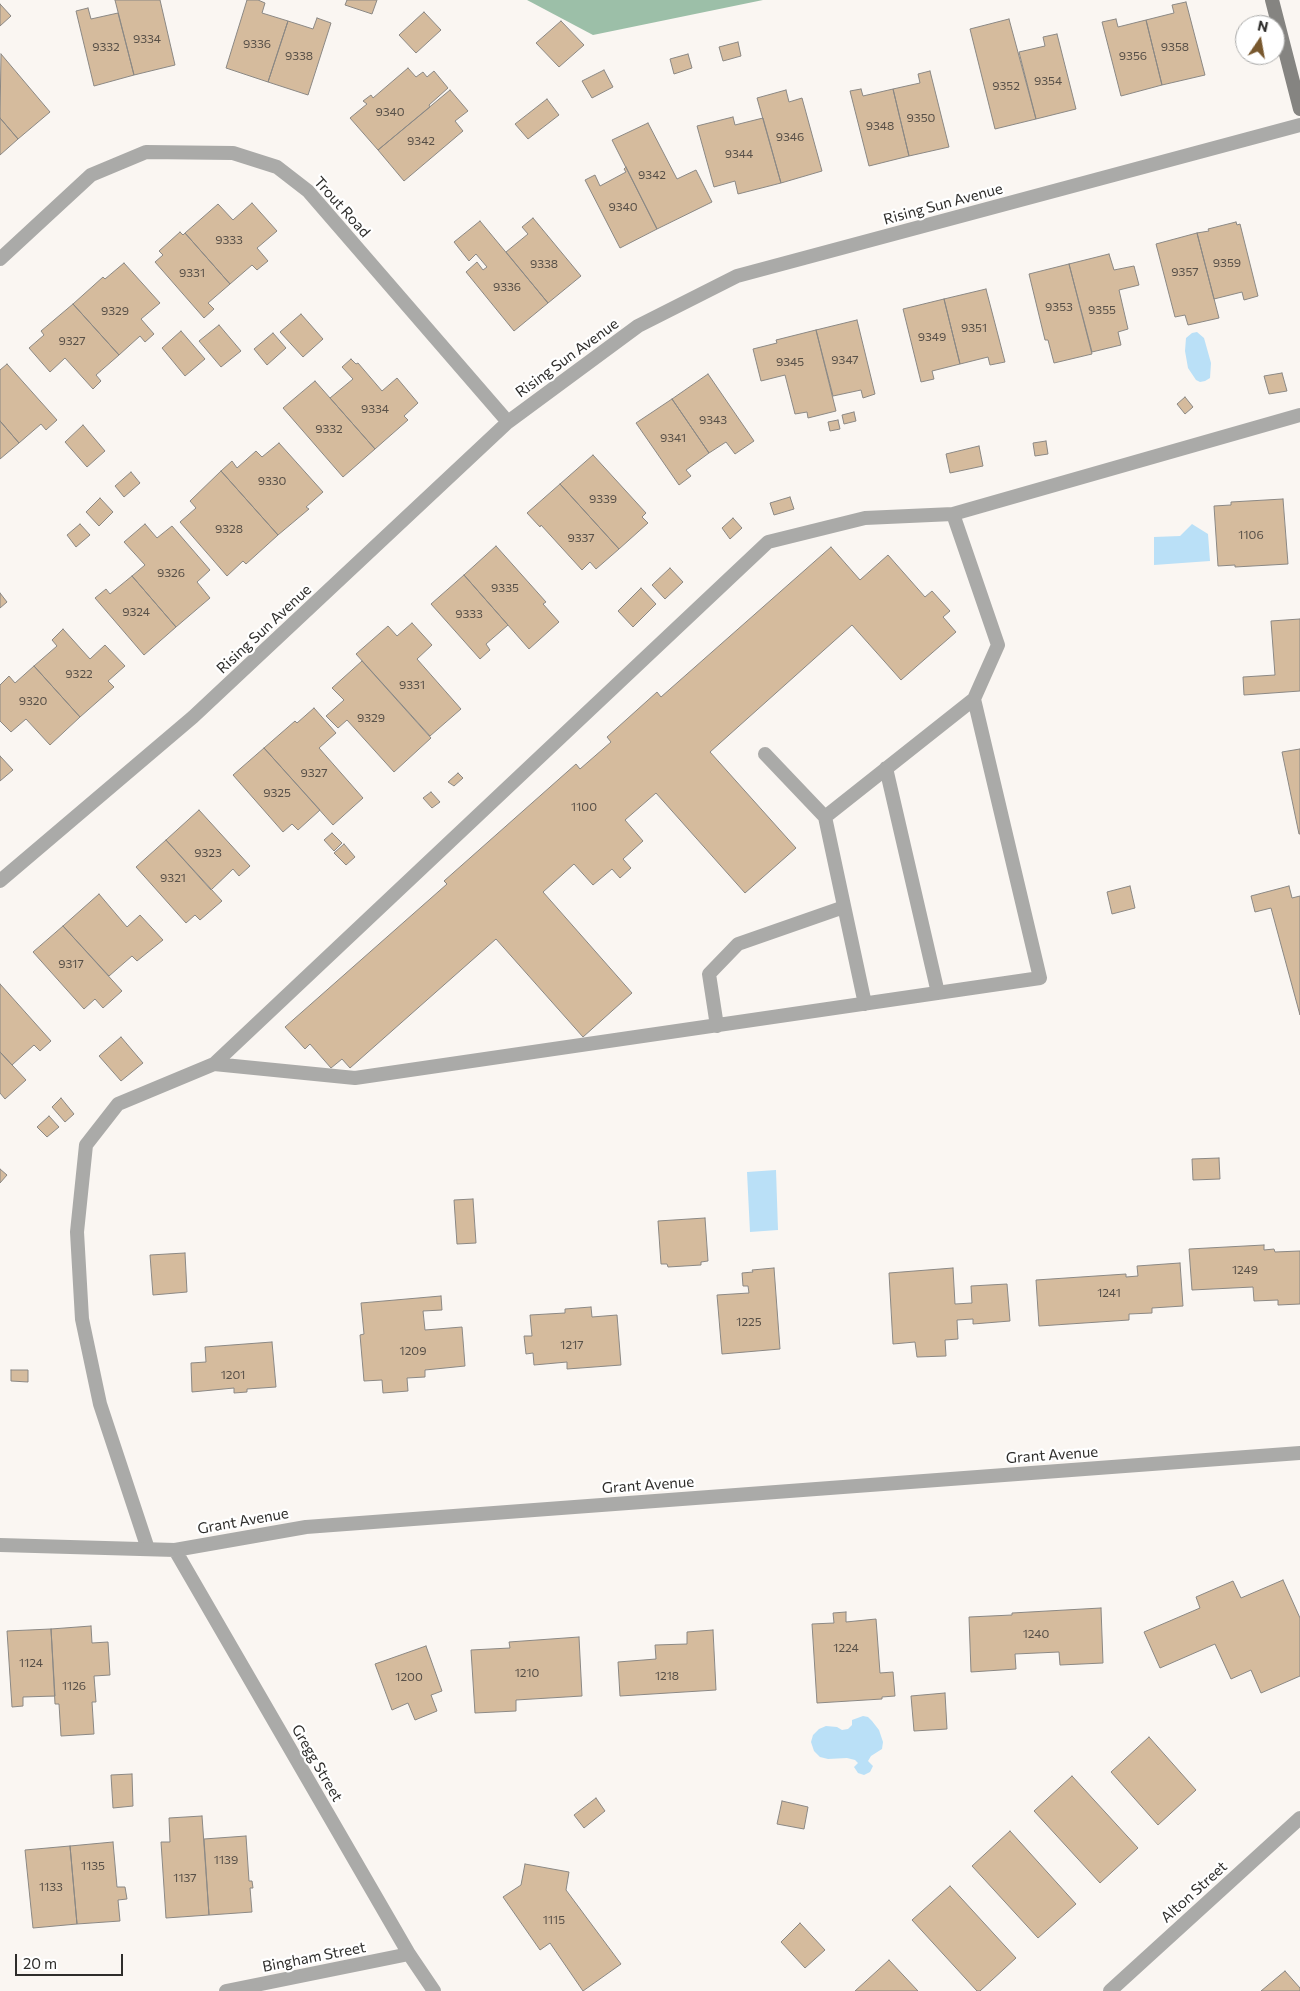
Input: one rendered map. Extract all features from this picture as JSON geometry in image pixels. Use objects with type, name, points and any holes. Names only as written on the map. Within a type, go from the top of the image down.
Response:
[{"type":"main road","points":[[1272,0],[1300,109]]},
{"type":"street","name":"Rising Sun Avenue","points":[[0,881],[193,717],[508,422],[638,326],[737,276],[1300,125]]},
{"type":"street","name":"Trout Road","points":[[0,259],[90,175],[146,152],[233,153],[277,167],[308,191],[508,422]]},
{"type":"street","points":[[148,1549],[100,1404],[82,1319],[77,1232],[86,1145],[118,1104],[214,1064],[768,542],[864,518],[953,514],[1300,415]]},
{"type":"street","points":[[825,817],[974,699],[998,645],[953,514]]},
{"type":"street","points":[[214,1064],[355,1078],[1040,978],[974,699]]},
{"type":"street","points":[[766,754],[825,817],[865,1004]]},
{"type":"street","points":[[886,768],[938,993]]},
{"type":"street","points":[[717,1026],[709,974],[738,944],[844,906]]},
{"type":"street","name":"Grant Avenue","points":[[0,1545],[175,1550],[306,1527],[1300,1453]]},
{"type":"street","name":"Gregg Street","points":[[175,1550],[409,1954],[434,1991]]},
{"type":"street","name":"Alton Street","points":[[1110,1991],[1300,1818]]},
{"type":"street","name":"Bingham Street","points":[[226,1991],[409,1954]]},
{"type":"green space","points":[[527,0],[763,0],[593,35]]},
{"type":"water","points":[[1197,332],[1204,338],[1211,363],[1210,378],[1200,382],[1196,380],[1188,368],[1185,351],[1186,338],[1192,333]]},
{"type":"water","points":[[1192,524],[1208,534],[1210,561],[1154,565],[1154,537],[1180,536]]},
{"type":"water","points":[[776,1170],[778,1230],[750,1232],[747,1172]]},
{"type":"water","points":[[863,1716],[868,1717],[879,1730],[883,1742],[882,1749],[871,1756],[868,1761],[873,1766],[870,1772],[864,1775],[858,1773],[854,1767],[858,1763],[855,1760],[847,1758],[828,1759],[820,1757],[814,1751],[811,1742],[813,1735],[819,1729],[826,1726],[837,1727],[842,1730],[848,1729],[852,1725],[852,1720]]},
{"type":"building","points":[[115,0],[160,0],[175,65],[134,75]]},
{"type":"building","points":[[247,0],[258,0],[265,3],[262,13],[288,21],[268,82],[226,68]]},
{"type":"building","points":[[347,0],[377,0],[372,14],[345,5]]},
{"type":"building","points":[[1186,2],[1205,75],[1162,85],[1146,20],[1174,13],[1172,5]]},
{"type":"building","points":[[0,4],[11,16],[0,26]]},
{"type":"building","points":[[88,8],[91,19],[118,13],[134,75],[94,86],[76,11]]},
{"type":"building","points":[[424,12],[441,30],[416,53],[399,35]]},
{"type":"building","points":[[317,18],[331,23],[308,95],[268,82],[288,21],[313,29]]},
{"type":"building","points":[[1009,19],[1036,119],[995,129],[970,29]]},
{"type":"building","points":[[1116,19],[1118,27],[1146,20],[1162,85],[1121,96],[1102,22]]},
{"type":"building","points":[[561,21],[584,45],[559,67],[536,43]]},
{"type":"building","points":[[1057,34],[1076,109],[1036,119],[1019,52],[1045,46],[1043,37]]},
{"type":"building","points":[[738,42],[741,56],[723,61],[719,47]]},
{"type":"building","points":[[1,54],[50,112],[18,139],[0,118]]},
{"type":"building","points":[[688,54],[692,68],[674,74],[670,59]]},
{"type":"building","points":[[408,68],[416,77],[423,72],[427,77],[434,71],[448,88],[429,105],[430,107],[378,150],[350,118],[367,104],[363,101],[371,95],[373,98]]},
{"type":"building","points":[[604,70],[613,87],[592,98],[582,81]]},
{"type":"building","points":[[930,71],[949,147],[909,156],[893,89],[920,83],[918,74]]},
{"type":"building","points":[[861,89],[863,96],[893,89],[909,156],[869,166],[850,91]]},
{"type":"building","points":[[450,90],[468,111],[455,121],[463,131],[404,181],[378,150]]},
{"type":"building","points":[[786,90],[789,102],[802,98],[822,171],[781,183],[757,98]]},
{"type":"building","points":[[547,99],[559,115],[528,139],[515,124]]},
{"type":"building","points":[[733,117],[735,125],[763,118],[781,183],[738,194],[735,181],[714,187],[697,126]]},
{"type":"building","points":[[0,118],[18,139],[0,155]]},
{"type":"building","points":[[648,123],[677,179],[696,170],[712,202],[657,229],[612,140]]},
{"type":"building","points":[[626,167],[657,229],[620,248],[585,180],[595,175],[600,186],[626,172],[624,169]]},
{"type":"building","points":[[252,203],[277,231],[257,248],[268,261],[257,270],[252,265],[230,284],[185,233],[218,204],[233,220]]},
{"type":"building","points":[[533,218],[581,276],[548,303],[506,252],[528,234],[522,227]]},
{"type":"building","points":[[480,221],[548,303],[514,331],[466,272],[477,262],[483,270],[487,267],[476,254],[469,261],[454,242]]},
{"type":"building","points":[[1236,222],[1237,225],[1240,224],[1258,296],[1244,300],[1242,292],[1214,299],[1197,233]]},
{"type":"building","points":[[180,232],[183,235],[185,233],[230,284],[208,303],[214,309],[204,318],[155,262],[163,255],[159,251]]},
{"type":"building","points":[[1197,233],[1219,318],[1188,325],[1185,315],[1175,317],[1156,244]]},
{"type":"building","points":[[1109,254],[1114,270],[1134,266],[1139,285],[1119,290],[1128,329],[1118,332],[1121,345],[1092,352],[1069,264]]},
{"type":"building","points":[[124,263],[160,303],[141,319],[154,334],[145,342],[140,336],[119,355],[73,304],[103,277],[105,279]]},
{"type":"building","points":[[1069,264],[1092,354],[1054,363],[1048,340],[1045,340],[1029,274]]},
{"type":"building","points":[[986,289],[1005,362],[990,365],[988,357],[960,364],[944,299]]},
{"type":"building","points":[[944,299],[960,364],[932,371],[934,379],[921,382],[903,309]]},
{"type":"building","points":[[73,304],[119,355],[96,375],[101,381],[93,389],[65,358],[50,372],[29,348],[44,335],[41,331]]},
{"type":"building","points":[[301,314],[323,339],[303,357],[280,332]]},
{"type":"building","points":[[857,320],[875,394],[863,398],[861,390],[833,396],[816,330]]},
{"type":"building","points":[[219,325],[241,351],[221,367],[199,341]]},
{"type":"building","points":[[816,330],[836,411],[808,418],[807,412],[795,414],[785,375],[761,381],[753,349],[777,343],[776,340]]},
{"type":"building","points":[[181,331],[205,359],[185,376],[162,348]]},
{"type":"building","points":[[273,333],[286,348],[267,365],[254,349]]},
{"type":"building","points":[[351,359],[356,364],[358,363],[382,391],[397,378],[418,403],[404,416],[408,420],[375,449],[330,398],[353,379],[342,367]]},
{"type":"building","points":[[7,364],[57,420],[46,430],[41,424],[19,443],[0,421],[0,370]]},
{"type":"building","points":[[1282,373],[1287,391],[1269,394],[1264,376]]},
{"type":"building","points":[[708,374],[754,441],[735,454],[726,442],[709,453],[672,399]]},
{"type":"building","points":[[315,381],[375,449],[343,477],[283,408]]},
{"type":"building","points":[[1185,397],[1193,407],[1185,414],[1177,404]]},
{"type":"building","points":[[672,399],[709,453],[686,470],[691,476],[679,485],[636,423]]},
{"type":"building","points":[[854,412],[856,421],[844,424],[842,415]]},
{"type":"building","points":[[838,420],[840,429],[830,431],[828,422]]},
{"type":"building","points":[[0,421],[19,443],[0,459]]},
{"type":"building","points":[[83,425],[105,451],[87,467],[65,442]]},
{"type":"building","points":[[1046,441],[1048,454],[1035,456],[1033,443]]},
{"type":"building","points":[[279,443],[323,492],[306,507],[309,509],[278,535],[221,471],[232,461],[237,468],[256,451],[262,457]]},
{"type":"building","points":[[979,446],[983,466],[950,473],[946,454]]},
{"type":"building","points":[[593,455],[646,513],[642,517],[648,523],[619,549],[560,484]]},
{"type":"building","points":[[221,471],[278,535],[246,564],[243,561],[227,576],[180,522],[196,508],[190,501]]},
{"type":"building","points":[[131,472],[140,483],[124,497],[115,486]]},
{"type":"building","points":[[560,484],[619,549],[596,569],[590,562],[582,570],[541,525],[540,527],[527,513]]},
{"type":"building","points":[[790,497],[794,509],[774,515],[770,503]]},
{"type":"building","points":[[100,498],[113,512],[99,526],[86,512]]},
{"type":"building","points":[[1283,499],[1288,564],[1218,566],[1214,506],[1231,505],[1231,502]]},
{"type":"building","points":[[733,518],[742,528],[730,539],[722,528]]},
{"type":"building","points":[[80,524],[90,535],[76,547],[67,535]]},
{"type":"building","points":[[145,524],[157,538],[172,526],[210,570],[197,582],[210,598],[176,627],[132,576],[145,565],[124,542]]},
{"type":"building","points":[[496,546],[546,602],[543,604],[559,622],[529,649],[464,575]]},
{"type":"building","points":[[831,547],[860,580],[888,555],[925,597],[932,591],[950,611],[943,617],[956,632],[901,680],[852,625],[710,752],[796,848],[745,893],[656,793],[625,820],[643,841],[623,859],[631,868],[620,878],[612,869],[593,885],[574,864],[543,892],[632,993],[583,1037],[496,939],[350,1068],[342,1059],[331,1068],[310,1044],[305,1049],[285,1027],[447,884],[444,881],[576,764],[580,769],[611,742],[607,737],[657,692],[661,697]]},
{"type":"building","points":[[670,568],[683,582],[665,599],[652,585]]},
{"type":"building","points":[[464,575],[508,625],[486,644],[490,650],[480,659],[431,604]]},
{"type":"building","points":[[132,576],[176,627],[144,655],[95,598],[106,589],[110,594]]},
{"type":"building","points":[[641,588],[656,604],[633,627],[618,611]]},
{"type":"building","points":[[0,593],[7,602],[0,608]]},
{"type":"building","points":[[1300,619],[1300,691],[1244,695],[1243,677],[1275,675],[1271,621]]},
{"type":"building","points":[[412,623],[432,645],[417,659],[461,709],[430,736],[356,654],[388,626],[397,636]]},
{"type":"building","points":[[63,629],[90,659],[105,645],[125,666],[108,681],[114,687],[80,717],[34,666],[57,646],[52,640]]},
{"type":"building","points":[[362,661],[431,738],[394,772],[347,720],[338,728],[326,716],[344,700],[332,688]]},
{"type":"building","points":[[34,666],[80,717],[50,745],[26,719],[11,732],[0,721],[0,685],[9,676],[15,683]]},
{"type":"building","points":[[314,708],[336,733],[319,748],[363,798],[333,825],[264,748],[295,721],[297,723]]},
{"type":"building","points":[[264,748],[320,810],[298,830],[292,824],[283,832],[233,775]]},
{"type":"building","points":[[1300,749],[1300,834],[1299,834],[1282,752]]},
{"type":"building","points":[[0,756],[13,770],[0,781]]},
{"type":"building","points":[[458,773],[463,778],[454,786],[448,782]]},
{"type":"building","points":[[431,792],[440,802],[432,808],[423,798]]},
{"type":"building","points":[[199,810],[250,866],[239,876],[233,869],[211,890],[166,840]]},
{"type":"building","points":[[332,833],[342,843],[334,851],[324,840]]},
{"type":"building","points":[[166,840],[222,901],[200,920],[195,915],[186,923],[136,867]]},
{"type":"building","points":[[344,844],[355,857],[346,865],[334,853]]},
{"type":"building","points":[[1130,886],[1135,908],[1112,914],[1107,892]]},
{"type":"building","points":[[1289,886],[1292,898],[1300,896],[1300,1015],[1271,908],[1255,912],[1251,896]]},
{"type":"building","points":[[99,894],[127,927],[140,915],[163,940],[137,961],[132,956],[109,976],[63,926]]},
{"type":"building","points":[[63,926],[122,991],[103,1008],[95,999],[84,1009],[33,952]]},
{"type":"building","points":[[0,984],[51,1041],[40,1051],[34,1045],[12,1065],[0,1052]]},
{"type":"building","points":[[121,1037],[143,1063],[121,1081],[99,1056]]},
{"type":"building","points":[[0,1052],[26,1080],[5,1099],[0,1093]]},
{"type":"building","points":[[61,1098],[74,1114],[65,1122],[52,1107]]},
{"type":"building","points":[[49,1116],[59,1127],[47,1137],[37,1127]]},
{"type":"building","points":[[1219,1158],[1220,1179],[1193,1180],[1192,1159]]},
{"type":"building","points":[[0,1169],[7,1175],[0,1183]]},
{"type":"building","points":[[473,1199],[476,1243],[457,1244],[454,1200]]},
{"type":"building","points":[[705,1218],[708,1261],[701,1262],[701,1265],[668,1267],[667,1264],[661,1264],[658,1221]]},
{"type":"building","points":[[1264,1245],[1264,1250],[1274,1249],[1275,1252],[1300,1251],[1300,1304],[1278,1305],[1278,1300],[1254,1301],[1253,1287],[1192,1290],[1189,1249]]},
{"type":"building","points":[[185,1253],[187,1292],[153,1295],[150,1255]]},
{"type":"building","points":[[1180,1263],[1183,1306],[1152,1308],[1152,1313],[1129,1314],[1129,1320],[1039,1326],[1036,1280],[1126,1274],[1126,1277],[1138,1276],[1137,1266]]},
{"type":"building","points":[[774,1268],[780,1349],[722,1354],[717,1295],[749,1293],[748,1286],[743,1286],[742,1273]]},
{"type":"building","points":[[953,1268],[955,1304],[972,1303],[971,1286],[1007,1284],[1010,1321],[973,1324],[973,1319],[957,1320],[958,1339],[945,1340],[946,1356],[917,1357],[915,1342],[893,1344],[889,1273]]},
{"type":"building","points":[[441,1296],[442,1310],[423,1311],[425,1330],[462,1327],[465,1366],[425,1370],[425,1377],[407,1378],[408,1391],[383,1393],[382,1380],[364,1381],[360,1335],[364,1334],[361,1303]]},
{"type":"building","points":[[591,1307],[592,1317],[617,1315],[621,1365],[567,1369],[567,1362],[534,1365],[533,1353],[526,1354],[524,1336],[532,1336],[530,1315],[565,1313],[565,1309]]},
{"type":"building","points":[[272,1342],[276,1387],[247,1389],[247,1392],[234,1393],[234,1388],[192,1392],[191,1363],[206,1362],[205,1347]]},
{"type":"building","points":[[11,1370],[28,1370],[28,1382],[11,1381]]},
{"type":"building","points":[[1283,1580],[1300,1618],[1300,1676],[1261,1693],[1251,1670],[1231,1679],[1215,1644],[1160,1668],[1144,1632],[1200,1608],[1196,1597],[1233,1581],[1241,1598]]},
{"type":"building","points":[[1101,1608],[1103,1663],[1060,1665],[1059,1652],[1015,1654],[1016,1669],[971,1672],[969,1617]]},
{"type":"building","points":[[846,1612],[846,1622],[876,1619],[880,1673],[893,1672],[895,1696],[882,1697],[882,1699],[817,1703],[812,1624],[834,1623],[833,1613]]},
{"type":"building","points":[[91,1626],[92,1643],[108,1642],[110,1675],[94,1676],[96,1702],[92,1702],[94,1734],[61,1736],[59,1704],[55,1704],[51,1629]]},
{"type":"building","points":[[51,1629],[55,1696],[23,1697],[23,1706],[12,1707],[7,1631]]},
{"type":"building","points":[[713,1630],[716,1690],[620,1696],[618,1662],[656,1659],[655,1645],[687,1644],[687,1632]]},
{"type":"building","points":[[579,1637],[582,1696],[516,1700],[516,1711],[475,1713],[471,1650],[510,1648],[509,1642]]},
{"type":"building","points":[[426,1646],[442,1691],[431,1695],[437,1711],[415,1720],[408,1703],[392,1710],[375,1664]]},
{"type":"building","points":[[945,1693],[947,1729],[914,1731],[911,1696]]},
{"type":"building","points":[[1149,1737],[1196,1790],[1158,1825],[1111,1772]]},
{"type":"building","points":[[132,1774],[133,1806],[113,1808],[111,1775]]},
{"type":"building","points":[[1072,1776],[1138,1848],[1100,1883],[1034,1811]]},
{"type":"building","points":[[596,1798],[605,1811],[584,1828],[574,1815]]},
{"type":"building","points":[[782,1801],[808,1807],[804,1829],[777,1824]]},
{"type":"building","points":[[202,1816],[209,1915],[166,1918],[161,1842],[170,1842],[169,1818]]},
{"type":"building","points":[[1010,1831],[1076,1904],[1038,1938],[972,1866]]},
{"type":"building","points":[[246,1836],[249,1881],[252,1881],[253,1888],[250,1888],[252,1912],[209,1915],[204,1839]]},
{"type":"building","points":[[113,1842],[117,1887],[125,1887],[127,1899],[118,1900],[120,1921],[77,1924],[70,1846]]},
{"type":"building","points":[[70,1846],[77,1924],[33,1928],[25,1850]]},
{"type":"building","points":[[525,1864],[569,1872],[566,1890],[621,1964],[583,1991],[550,1943],[540,1950],[503,1897],[521,1885]]},
{"type":"building","points":[[950,1886],[1016,1958],[980,1991],[977,1991],[912,1920]]},
{"type":"building","points":[[800,1923],[825,1950],[805,1968],[781,1942]]},
{"type":"building","points":[[889,1960],[918,1991],[855,1991]]},
{"type":"building","points":[[1285,1971],[1300,1988],[1300,1991],[1261,1991]]}]
